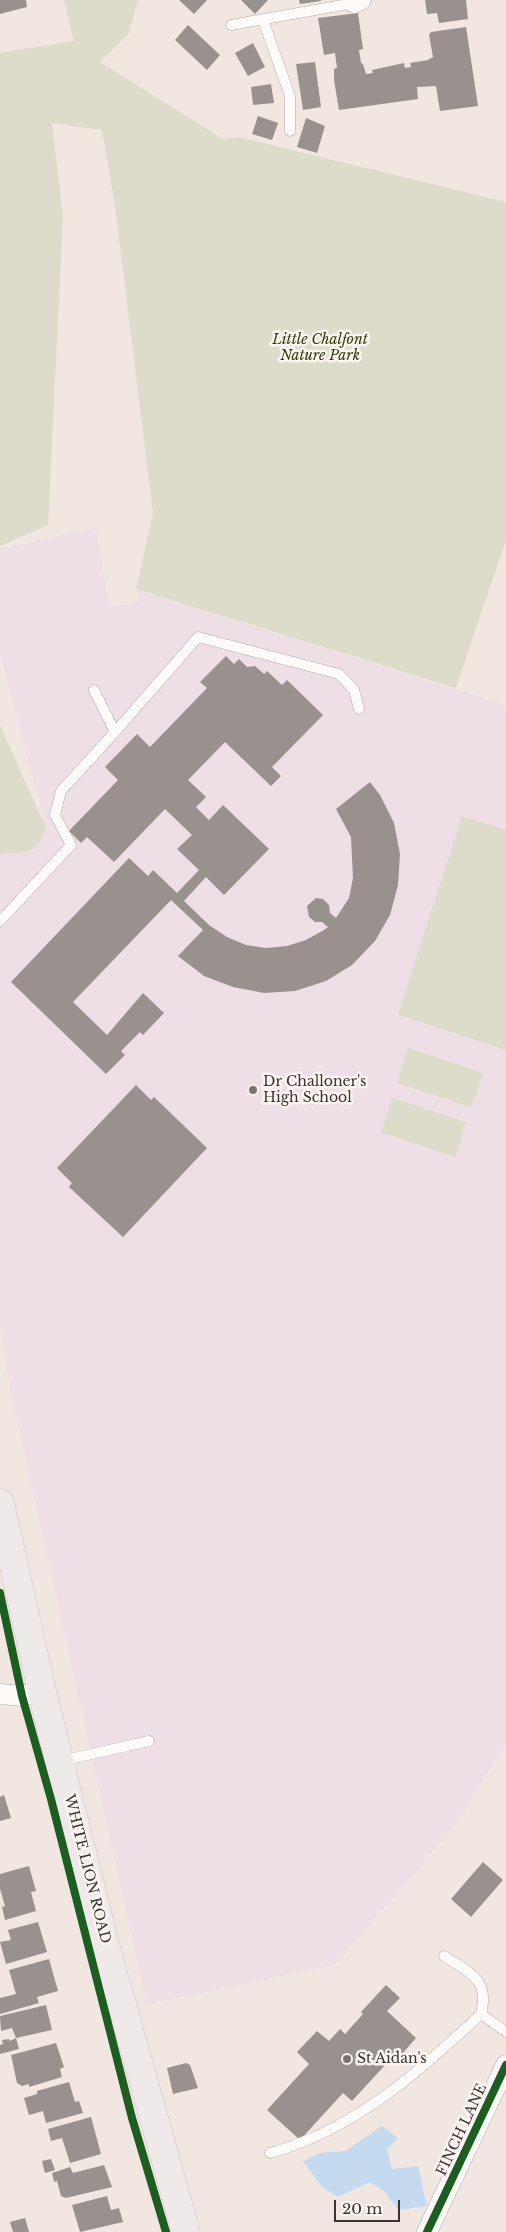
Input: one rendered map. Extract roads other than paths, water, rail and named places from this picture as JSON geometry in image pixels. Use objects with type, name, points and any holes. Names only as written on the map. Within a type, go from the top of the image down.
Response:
[{"type":"main road","name":"WHITE LION ROAD","points":[[0,1503],[42,1691],[107,1950],[186,2232]]},
{"type":"street","points":[[0,1694],[22,1696],[42,1691]]},
{"type":"street","name":"FINCH LANE","points":[[428,2232],[506,2065]]},
{"type":"lane","points":[[231,26],[357,2]]},
{"type":"lane","points":[[263,20],[290,96],[290,130]]},
{"type":"lane","points":[[0,921],[71,845],[56,815],[61,791],[198,637],[339,674],[354,690],[359,709]]},
{"type":"lane","points":[[94,690],[115,732]]},
{"type":"lane","points":[[60,1761],[149,1741]]},
{"type":"lane","points":[[270,2153],[307,2142],[383,2099],[419,2072],[481,2014],[484,2003],[483,1986],[474,1975],[444,1956]]},
{"type":"lane","points":[[481,2014],[506,2032]]},
{"type":"water","points":[[382,2126],[398,2138],[387,2149],[392,2169],[418,2166],[427,2206],[398,2210],[383,2190],[369,2182],[338,2197],[322,2187],[303,2161],[320,2153],[345,2151]]},
{"type":"place","name":"Dr Challoner's High School","points":[[253,1090]]},
{"type":"place","name":"St Aidan's","points":[[347,2059]]},
{"type":"park label","name":"Little Chalfont Nature Park","points":[[320,348]]}]
